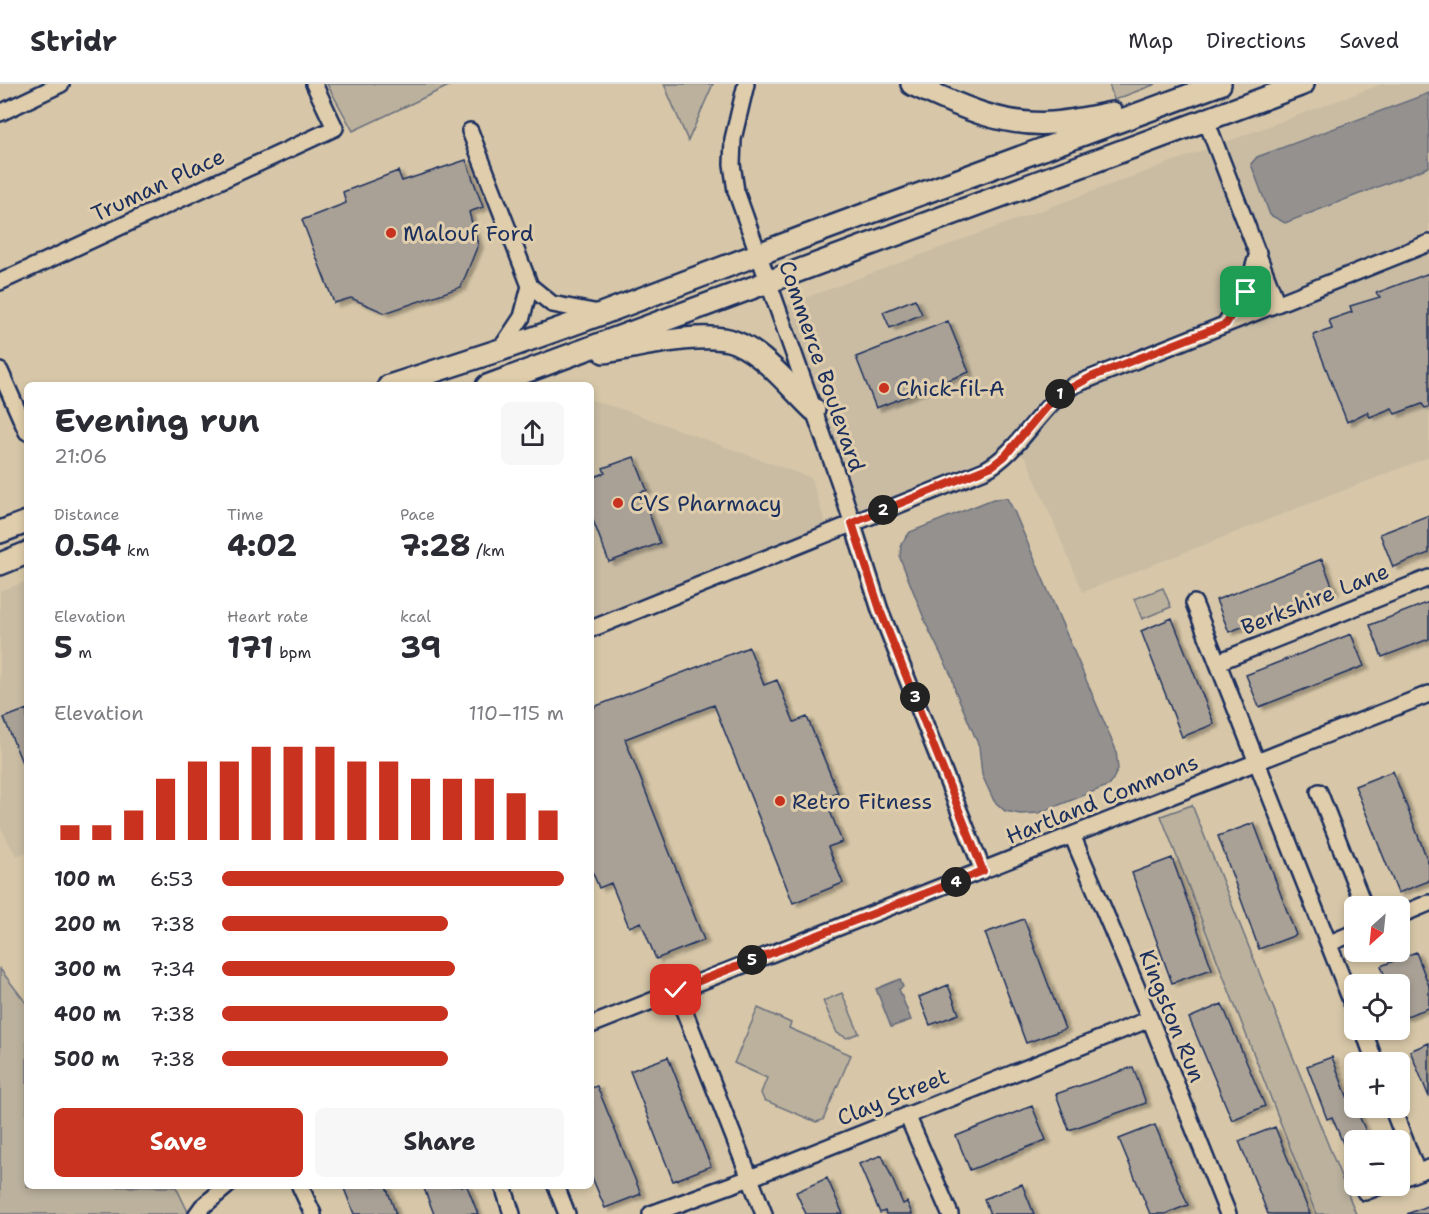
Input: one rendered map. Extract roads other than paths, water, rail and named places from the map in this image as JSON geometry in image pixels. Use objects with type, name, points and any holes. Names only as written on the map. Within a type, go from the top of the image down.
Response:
[{"type":"highway","points":[[912,84],[982,114],[1025,122],[1066,121],[1169,103]]},
{"type":"highway","points":[[401,382],[601,314],[1220,84]]},
{"type":"highway","points":[[497,382],[1303,84]]},
{"type":"highway","points":[[556,360],[688,339],[729,340],[744,346],[756,355],[814,410]]},
{"type":"highway","points":[[0,532],[24,523]]},
{"type":"highway","points":[[0,564],[24,554]]},
{"type":"street","points":[[0,113],[61,84]]},
{"type":"street","name":"Truman Place","points":[[0,282],[335,128],[314,84]]},
{"type":"street","name":"Commerce Boulevard","points":[[746,84],[733,140],[732,164],[736,191],[814,410],[880,610],[983,871]]},
{"type":"street","name":"Commerce Boulevard","points":[[741,108],[757,84]]},
{"type":"street","points":[[1206,120],[1277,304]]},
{"type":"street","points":[[470,131],[530,286],[552,304],[601,314]]},
{"type":"street","points":[[594,628],[992,466],[1011,450],[1053,400],[1074,385],[1429,243]]},
{"type":"street","points":[[1226,324],[1246,292],[1258,253]]},
{"type":"street","points":[[500,350],[522,317],[530,286]]},
{"type":"street","points":[[0,371],[24,425]]},
{"type":"street","name":"Berkshire Lane","points":[[1218,662],[1429,578]]},
{"type":"street","points":[[1194,603],[1344,981]]},
{"type":"street","name":"Hartland Commons","points":[[594,1024],[1429,694]]},
{"type":"street","points":[[1318,792],[1360,896]]},
{"type":"street","name":"Kingston Run","points":[[1072,835],[1150,1019],[1228,1214]]},
{"type":"street","points":[[1410,911],[1429,903]]},
{"type":"street","points":[[1330,943],[1344,937]]},
{"type":"street","points":[[676,990],[764,1214]]},
{"type":"street","name":"Clay Street","points":[[651,1214],[750,1178],[1150,1019]]},
{"type":"street","points":[[907,1115],[950,1214]]},
{"type":"street","points":[[1397,1118],[1423,1170]]},
{"type":"street","points":[[197,1214],[223,1189]]},
{"type":"street","points":[[301,1189],[313,1214]]},
{"type":"street","points":[[504,1189],[512,1214]]},
{"type":"street","points":[[557,1189],[567,1214]]},
{"type":"place","name":"Malouf Ford","points":[[391,233]]},
{"type":"place","name":"Chick-fil-A","points":[[884,388]]},
{"type":"place","name":"CVS Pharmacy","points":[[618,503]]},
{"type":"place","name":"Retro Fitness","points":[[780,801]]}]
